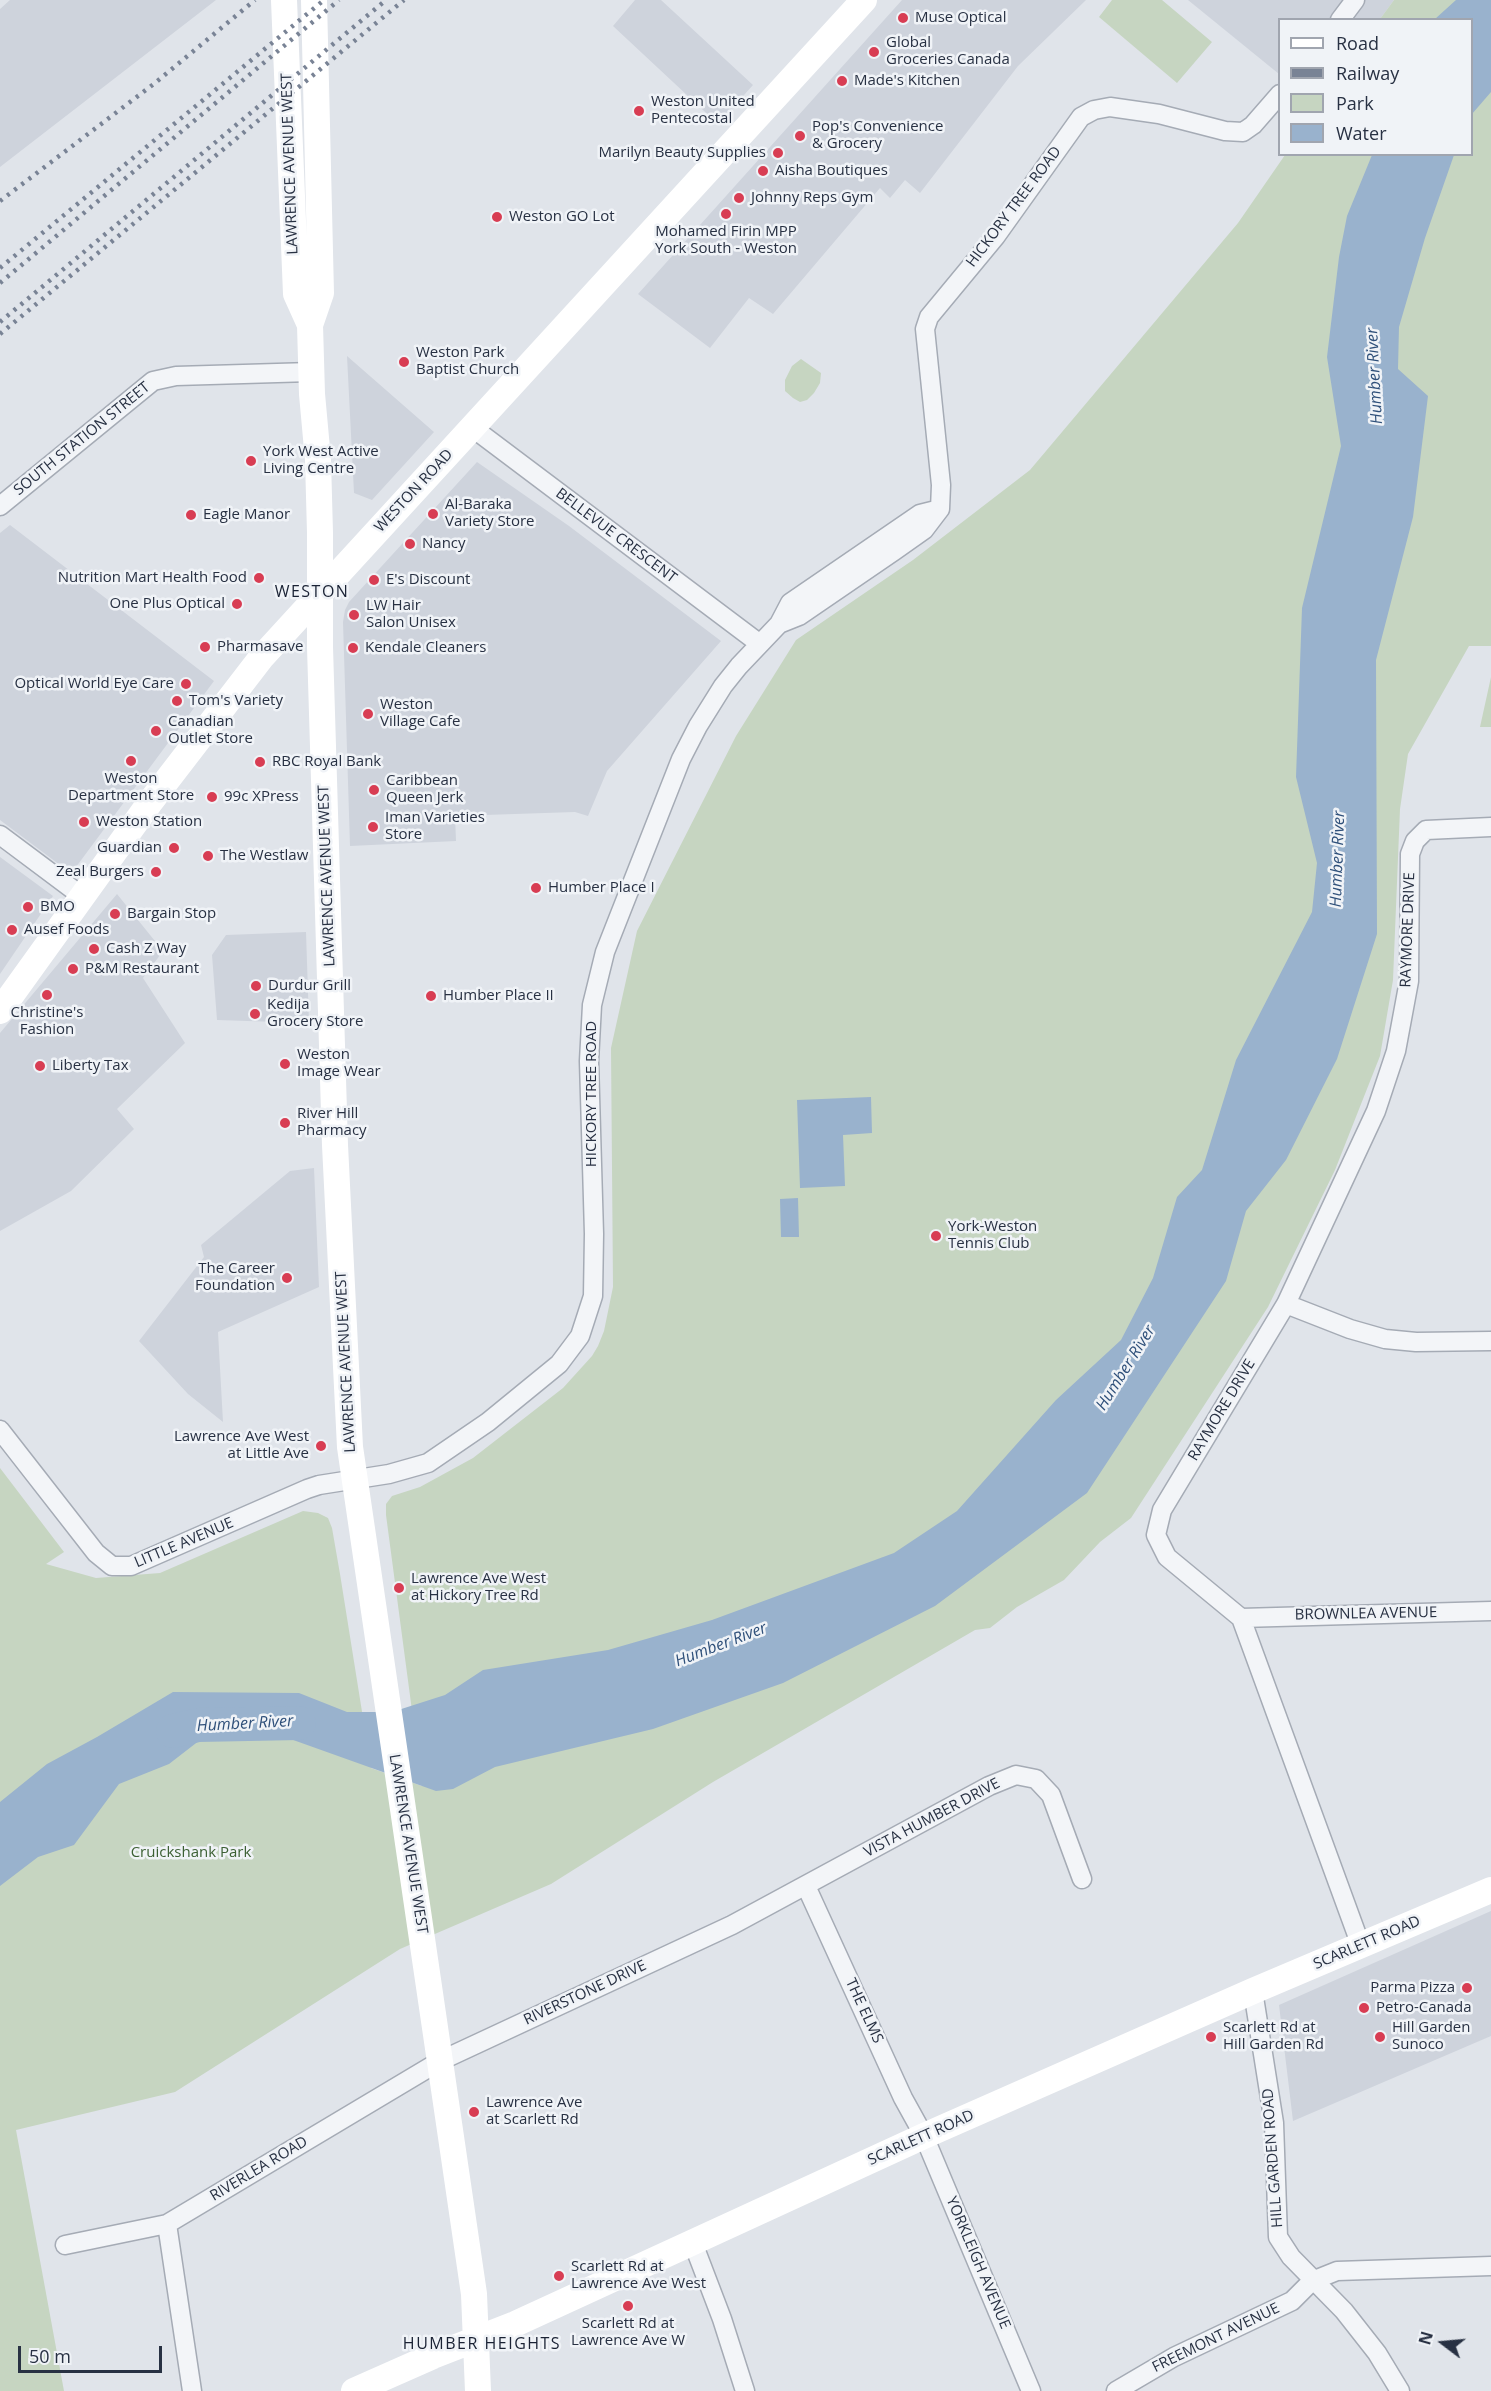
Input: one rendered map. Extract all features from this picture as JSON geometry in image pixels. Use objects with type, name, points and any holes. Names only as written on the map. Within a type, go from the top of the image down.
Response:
[{"type":"main road","name":"LAWRENCE AVENUE WEST","points":[[284,0],[296,294],[310,325]]},
{"type":"main road","name":"LAWRENCE AVENUE WEST","points":[[315,0],[321,293],[310,325],[311,372],[318,460],[335,1145],[346,1398],[354,1479],[474,2294],[478,2391]]},
{"type":"main road","name":"WESTON ROAD","points":[[0,1011],[151,801],[238,687],[320,594],[864,0]]},
{"type":"main road","name":"SCARLETT ROAD","points":[[354,2391],[515,2325],[924,2136],[1253,1990],[1491,1890]]},
{"type":"street","points":[[1342,18],[1355,0]]},
{"type":"street","name":"HICKORY TREE ROAD","points":[[354,1479],[410,1469],[428,1463],[447,1451],[544,1378],[559,1364],[580,1336],[591,1306],[594,1278],[589,1061],[592,1005],[598,975],[628,892],[689,744],[723,686],[779,624],[799,616],[924,530],[940,509],[941,485],[925,329],[928,317],[996,236],[1081,117],[1094,110],[1110,108],[1159,114],[1225,131],[1243,132],[1253,125],[1278,96]]},
{"type":"street","name":"SOUTH STATION STREET","points":[[0,506],[153,381],[176,376],[311,372]]},
{"type":"street","name":"BELLEVUE CRESCENT","points":[[473,428],[760,644]]},
{"type":"street","name":"RAYMORE DRIVE","points":[[1241,1618],[1167,1557],[1156,1535],[1162,1510],[1286,1304],[1376,1111],[1396,1051],[1409,981],[1410,854],[1415,841],[1426,830],[1491,827]]},
{"type":"street","points":[[0,835],[83,897]]},
{"type":"street","points":[[1286,1304],[1350,1329],[1385,1339],[1416,1342],[1491,1341]]},
{"type":"street","name":"LITTLE AVENUE","points":[[0,1430],[96,1553],[112,1566],[120,1568],[131,1566],[307,1490],[354,1479]]},
{"type":"street","name":"BROWNLEA AVENUE","points":[[1241,1618],[1491,1611]]},
{"type":"street","points":[[1241,1618],[1361,1946]]},
{"type":"street","name":"VISTA HUMBER DRIVE","points":[[732,1926],[988,1786],[1016,1775],[1036,1779],[1051,1795],[1082,1879]]},
{"type":"street","name":"THE ELMS","points":[[806,1886],[903,2098],[924,2136]]},
{"type":"street","name":"RIVERSTONE DRIVE","points":[[440,2061],[732,1926]]},
{"type":"street","name":"HILL GARDEN ROAD","points":[[1253,1990],[1274,2123],[1278,2237],[1291,2257],[1312,2281],[1344,2310],[1377,2353],[1401,2391]]},
{"type":"street","name":"RIVERLEA ROAD","points":[[65,2245],[167,2224],[440,2061]]},
{"type":"street","name":"YORKLEIGH AVENUE","points":[[924,2136],[1031,2391]]},
{"type":"street","points":[[167,2224],[192,2391]]},
{"type":"street","points":[[693,2243],[722,2319],[745,2391]]},
{"type":"street","name":"FREEMONT AVENUE","points":[[1116,2391],[1174,2357],[1292,2301],[1312,2281],[1337,2271],[1491,2266]]},
{"type":"shaded area","points":[[10,0],[216,0],[0,167],[0,9]]},
{"type":"shaded area","points":[[635,0],[661,0],[753,85],[718,124],[613,26]]},
{"type":"shaded area","points":[[902,0],[1086,0],[1018,66],[920,193],[905,180],[890,198],[880,188],[773,314],[749,298],[710,348],[638,294]]},
{"type":"shaded area","points":[[1188,0],[1394,0],[1381,18],[1278,18],[1278,73]]},
{"type":"shaded area","points":[[347,356],[434,432],[372,500],[354,493]]},
{"type":"shaded area","points":[[477,462],[569,526],[721,641],[607,771],[588,816],[575,812],[455,816],[456,841],[350,846],[343,622],[345,610],[349,602]]},
{"type":"shaded area","points":[[10,525],[214,681],[76,867],[60,865],[0,820],[0,533]]},
{"type":"shaded area","points":[[0,857],[53,896],[0,974]]},
{"type":"shaded area","points":[[117,894],[163,951],[143,978],[185,1043],[117,1109],[134,1129],[71,1191],[0,1231],[0,1033]]},
{"type":"shaded area","points":[[306,932],[309,1023],[217,1020],[212,955],[226,935]]},
{"type":"shaded area","points":[[314,1168],[319,1287],[218,1332],[223,1422],[188,1394],[139,1341],[204,1257],[201,1245],[290,1171]]},
{"type":"shaded area","points":[[1491,1911],[1491,2036],[1293,2121],[1279,2005]]},
{"type":"green space","points":[[1112,0],[1162,0],[1212,42],[1177,83],[1099,17]]},
{"type":"green space","name":"Cruickshank Park","points":[[1394,0],[1491,0],[1491,646],[1469,646],[1408,754],[1400,809],[1393,980],[1380,1056],[1335,1170],[1268,1307],[1131,1518],[1100,1542],[1064,1580],[1017,1607],[990,1628],[975,1630],[713,1782],[551,1884],[400,1949],[175,2092],[16,2130],[64,2391],[0,2391],[0,1468],[64,1552],[46,1564],[96,1578],[160,1573],[303,1511],[318,1513],[328,1518],[332,1528],[340,1574],[371,1768],[422,1786],[386,1504],[392,1496],[420,1487],[473,1458],[563,1388],[598,1346],[604,1331],[613,1287],[611,1048],[637,931],[736,736],[796,640],[913,560],[1030,470],[1238,223],[1284,156],[1473,156],[1473,18],[1381,18]]},
{"type":"green space","points":[[801,359],[821,373],[820,383],[814,393],[807,400],[800,402],[785,391],[785,380],[792,366]]},
{"type":"green space","points":[[1491,677],[1491,727],[1480,727]]},
{"type":"water","points":[[1456,0],[1491,0],[1491,92],[1473,113],[1473,18],[1436,18]]},
{"type":"water","points":[[1372,156],[1454,156],[1425,238],[1399,327],[1398,369],[1428,396],[1413,517],[1376,660],[1377,934],[1337,1059],[1286,1160],[1246,1211],[1226,1281],[1087,1493],[935,1606],[783,1683],[653,1729],[495,1767],[453,1789],[436,1791],[240,1721],[222,1723],[169,1764],[119,1784],[74,1845],[38,1857],[0,1886],[0,1802],[47,1764],[173,1692],[299,1693],[347,1712],[392,1712],[445,1695],[483,1670],[608,1650],[712,1620],[894,1553],[957,1511],[1056,1400],[1121,1340],[1153,1278],[1177,1197],[1202,1170],[1236,1060],[1312,912],[1317,863],[1296,777],[1302,608],[1341,446],[1327,357],[1339,257],[1347,216]]},
{"type":"water","points":[[871,1097],[872,1133],[843,1135],[845,1186],[800,1188],[797,1100]]},
{"type":"water","points":[[798,1198],[799,1237],[781,1237],[780,1199]]},
{"type":"waterway","name":"Humber River","points":[[173,1731],[198,1725],[299,1723]]},
{"type":"railway","points":[[0,201],[155,83],[255,0]]},
{"type":"railway","points":[[0,268],[324,0]]},
{"type":"railway","points":[[0,283],[339,0]]},
{"type":"railway","points":[[0,322],[386,0]]},
{"type":"railway","points":[[0,334],[404,0]]},
{"type":"place","name":"Muse Optical","points":[[903,18]]},
{"type":"place","name":"Global Groceries Canada","points":[[874,52]]},
{"type":"place","name":"Made's Kitchen","points":[[842,81]]},
{"type":"place","name":"Weston United Pentecostal","points":[[639,111]]},
{"type":"place","name":"Pop's Convenience & Grocery","points":[[800,136]]},
{"type":"place","name":"Marilyn Beauty Supplies","points":[[778,153]]},
{"type":"place","name":"Aisha Boutiques","points":[[763,171]]},
{"type":"place","name":"Johnny Reps Gym","points":[[739,198]]},
{"type":"place","name":"Mohamed Firin MPP York South - Weston","points":[[726,214]]},
{"type":"place","name":"Weston GO Lot","points":[[497,217]]},
{"type":"place","name":"Weston Park Baptist Church","points":[[404,362]]},
{"type":"place","name":"York West Active Living Centre","points":[[251,461]]},
{"type":"place","name":"Al-Baraka Variety Store","points":[[433,514]]},
{"type":"place","name":"Eagle Manor","points":[[191,515]]},
{"type":"place","name":"Nancy","points":[[410,544]]},
{"type":"place","name":"Nutrition Mart Health Food","points":[[259,578]]},
{"type":"place","name":"E's Discount","points":[[374,580]]},
{"type":"place","name":"One Plus Optical","points":[[237,604]]},
{"type":"place","name":"LW Hair Salon Unisex","points":[[354,615]]},
{"type":"place","name":"Pharmasave","points":[[205,647]]},
{"type":"place","name":"Kendale Cleaners","points":[[353,648]]},
{"type":"place","name":"Optical World Eye Care","points":[[186,684]]},
{"type":"place","name":"Tom's Variety","points":[[177,701]]},
{"type":"place","name":"Weston Village Cafe","points":[[368,714]]},
{"type":"place","name":"Canadian Outlet Store","points":[[156,731]]},
{"type":"place","name":"Weston Department Store","points":[[131,761]]},
{"type":"place","name":"RBC Royal Bank","points":[[260,762]]},
{"type":"place","name":"Caribbean Queen Jerk","points":[[374,790]]},
{"type":"place","name":"99c XPress","points":[[212,797]]},
{"type":"place","name":"Weston Station","points":[[84,822]]},
{"type":"place","name":"Iman Varieties Store","points":[[373,827]]},
{"type":"place","name":"Guardian","points":[[174,848]]},
{"type":"place","name":"The Westlaw","points":[[208,856]]},
{"type":"place","name":"Zeal Burgers","points":[[156,872]]},
{"type":"place","name":"Humber Place I","points":[[536,888]]},
{"type":"place","name":"BMO","points":[[28,907]]},
{"type":"place","name":"Bargain Stop","points":[[115,914]]},
{"type":"place","name":"Ausef Foods","points":[[12,930]]},
{"type":"place","name":"Cash Z Way","points":[[94,949]]},
{"type":"place","name":"P&M Restaurant","points":[[73,969]]},
{"type":"place","name":"Durdur Grill","points":[[256,986]]},
{"type":"place","name":"Christine's Fashion","points":[[47,995]]},
{"type":"place","name":"Humber Place II","points":[[431,996]]},
{"type":"place","name":"Kedija Grocery Store","points":[[255,1014]]},
{"type":"place","name":"Weston Image Wear","points":[[285,1064]]},
{"type":"place","name":"Liberty Tax","points":[[40,1066]]},
{"type":"place","name":"River Hill Pharmacy","points":[[285,1123]]},
{"type":"place","name":"York-Weston Tennis Club","points":[[936,1236]]},
{"type":"place","name":"The Career Foundation","points":[[287,1278]]},
{"type":"place","name":"Lawrence Ave West at Little Ave","points":[[321,1446]]},
{"type":"place","name":"Lawrence Ave West at Hickory Tree Rd","points":[[399,1588]]},
{"type":"place","name":"Parma Pizza","points":[[1467,1988]]},
{"type":"place","name":"Petro-Canada","points":[[1364,2008]]},
{"type":"place","name":"Scarlett Rd at Hill Garden Rd","points":[[1211,2037]]},
{"type":"place","name":"Hill Garden Sunoco","points":[[1380,2037]]},
{"type":"place","name":"Lawrence Ave at Scarlett Rd","points":[[474,2112]]},
{"type":"place","name":"Scarlett Rd at Lawrence Ave West","points":[[559,2276]]},
{"type":"place","name":"Scarlett Rd at Lawrence Ave W","points":[[628,2306]]},
{"type":"district","name":"WESTON","points":[[312,592]]},
{"type":"district","name":"HUMBER HEIGHTS","points":[[482,2344]]}]
